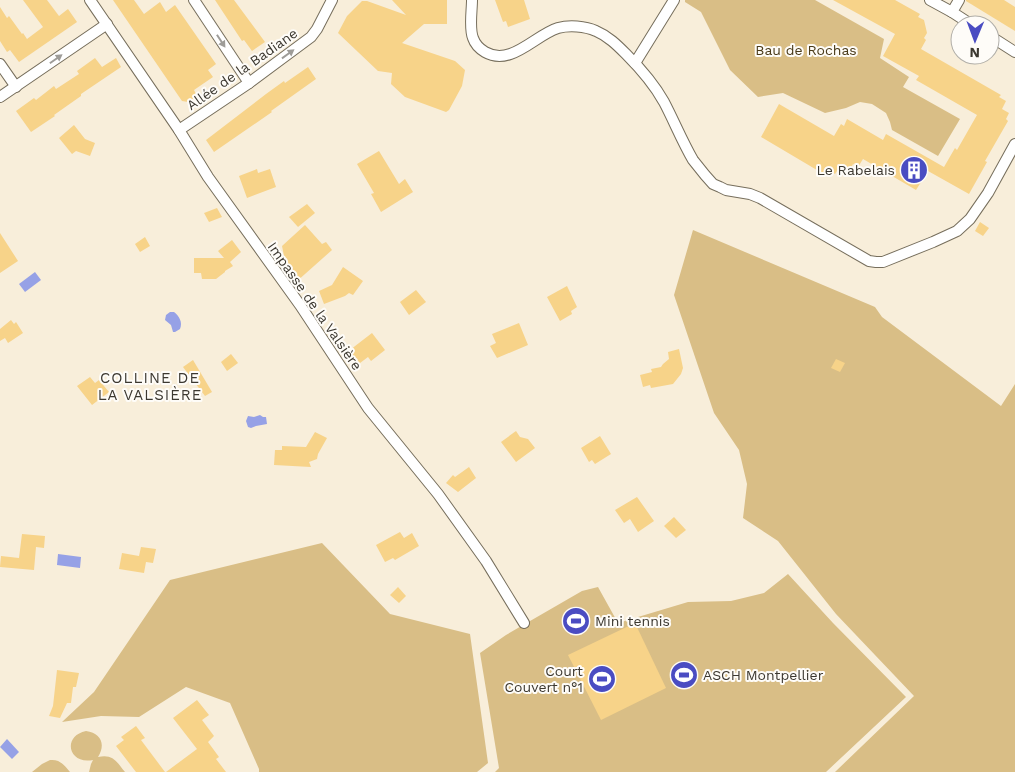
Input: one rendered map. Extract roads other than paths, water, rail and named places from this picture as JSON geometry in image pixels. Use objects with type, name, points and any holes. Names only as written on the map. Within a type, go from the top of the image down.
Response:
[{"type":"street","name":"Impasse de la Valsière","points":[[90,0],[179,130],[208,177],[300,305],[368,408],[438,494],[486,561],[524,623]]},
{"type":"street","points":[[194,0],[249,83]]},
{"type":"street","name":"Allée de la Badiane","points":[[179,130],[249,83],[311,37],[332,0]]},
{"type":"street","points":[[472,0],[473,40],[480,49],[494,56],[508,55],[559,28],[585,28],[602,33],[635,63],[653,86],[663,101],[693,160],[698,168],[714,184],[726,190],[750,194],[760,198],[869,260],[876,262],[883,262],[926,245],[957,231],[970,220],[1015,144]]},
{"type":"street","points":[[635,63],[674,0]]},
{"type":"street","points":[[930,0],[957,15]]},
{"type":"street","points":[[952,12],[959,0]]},
{"type":"street","points":[[0,98],[107,24]]},
{"type":"street","points":[[1000,42],[1015,52]]},
{"type":"street","points":[[0,64],[16,87]]},
{"type":"water","points":[[35,272],[41,280],[25,292],[19,284]]},
{"type":"water","points":[[174,312],[181,322],[180,329],[175,332],[173,332],[171,325],[165,320],[166,315]]},
{"type":"water","points":[[260,415],[266,417],[267,424],[248,427],[246,421],[248,416]]},
{"type":"water","points":[[58,554],[81,557],[80,568],[57,565]]},
{"type":"water","points":[[7,739],[19,752],[12,759],[0,747]]},
{"type":"place","name":"Le Rabelais","points":[[914,170]]},
{"type":"place","name":"Mini tennis","points":[[576,621]]},
{"type":"place","name":"ASCH Montpellier","points":[[684,675]]},
{"type":"place","name":"Court Couvert n°1","points":[[602,679]]},
{"type":"district","name":"COLLINE DE LA VALSIÈRE","points":[[150,386]]},
{"type":"park label","name":"Bau de Rochas","points":[[806,50]]}]
